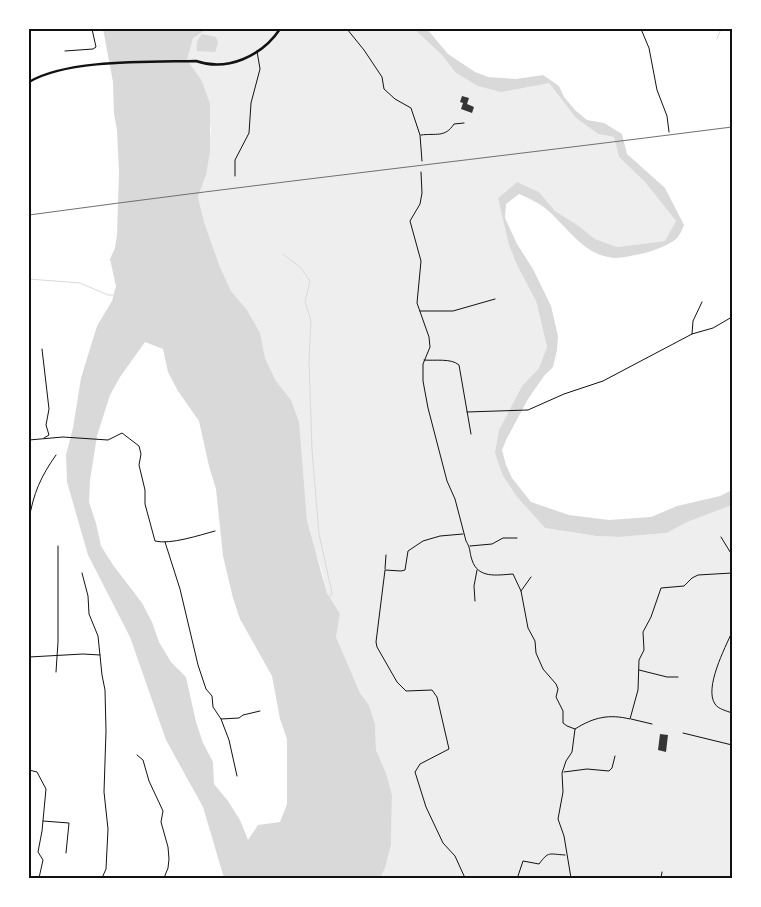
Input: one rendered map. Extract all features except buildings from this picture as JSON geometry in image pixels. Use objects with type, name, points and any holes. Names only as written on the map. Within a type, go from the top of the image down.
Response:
[{"type":"highway","points":[[29,82],[59,70],[103,64],[196,61],[207,65],[226,65],[248,58],[268,44],[280,29]]},
{"type":"street","points":[[65,51],[93,49],[96,47],[92,29]]},
{"type":"street","points":[[347,29],[382,77],[384,90],[411,108],[420,135],[422,161]]},
{"type":"street","points":[[641,29],[646,37],[657,90],[667,116],[669,132]]},
{"type":"street","points":[[235,176],[235,160],[249,133],[250,104],[260,69],[257,50]]},
{"type":"street","points":[[420,135],[445,134],[449,132],[454,124],[464,123]]},
{"type":"street","points":[[421,172],[422,194],[420,204],[410,221],[421,260],[417,303],[429,337],[430,347],[424,360],[423,381],[447,481],[455,499],[466,543],[470,546],[472,563],[477,569],[487,575],[513,574],[521,591],[528,628],[535,641],[536,653],[543,669],[558,689],[556,697],[563,711],[563,723],[575,729]]},
{"type":"street","points":[[419,311],[453,311],[495,300]]},
{"type":"street","points":[[692,334],[693,321],[702,302]]},
{"type":"street","points":[[467,412],[528,410],[564,394],[603,381],[692,334],[713,328],[732,317]]},
{"type":"street","points":[[42,349],[49,409],[46,425],[49,435],[44,438]]},
{"type":"street","points":[[424,360],[457,362],[460,367],[471,434]]},
{"type":"street","points":[[29,440],[63,437],[108,440],[122,433],[138,446],[140,454],[139,465],[145,490],[145,504],[155,541],[165,542],[215,531]]},
{"type":"street","points":[[29,520],[32,502],[42,475],[56,455]]},
{"type":"street","points":[[385,570],[405,570],[408,551],[423,541],[440,536],[464,534]]},
{"type":"street","points":[[722,537],[732,554]]},
{"type":"street","points":[[470,546],[492,544],[503,538],[517,538]]},
{"type":"street","points":[[165,542],[180,589],[198,665],[206,689],[212,696],[213,707],[221,719],[229,740],[237,776]]},
{"type":"street","points":[[56,672],[58,546]]},
{"type":"street","points":[[386,555],[377,647],[397,682],[406,691],[432,690],[437,697],[449,749],[420,764],[415,772],[430,815],[443,843],[455,856],[465,878]]},
{"type":"street","points":[[475,601],[474,586],[477,569]]},
{"type":"street","points":[[82,573],[88,596],[88,614],[98,636],[106,703],[104,792],[108,820],[106,869],[102,878]]},
{"type":"street","points":[[630,719],[638,690],[639,660],[644,650],[643,632],[651,617],[661,588],[684,586],[698,575],[732,573]]},
{"type":"street","points":[[521,591],[531,577]]},
{"type":"street","points":[[732,632],[719,662],[712,686],[712,693],[717,707],[732,713]]},
{"type":"street","points":[[29,657],[101,656]]},
{"type":"street","points":[[638,670],[667,677],[678,677]]},
{"type":"street","points":[[221,719],[240,718],[243,715],[260,711]]},
{"type":"street","points":[[575,729],[589,721],[606,716],[652,724]]},
{"type":"street","points":[[571,878],[564,836],[558,819],[563,792],[562,772],[572,752],[575,729]]},
{"type":"street","points":[[683,733],[732,745]]},
{"type":"street","points":[[137,755],[143,760],[149,781],[163,811],[161,822],[168,847],[169,859],[164,878]]},
{"type":"street","points":[[562,772],[609,771],[612,768],[615,756]]},
{"type":"street","points":[[29,770],[37,772],[46,789],[38,852],[43,860],[39,878]]},
{"type":"street","points":[[43,821],[69,823],[66,853]]},
{"type":"street","points":[[518,876],[523,861],[539,864],[544,856],[548,854],[566,855]]},
{"type":"street","points":[[661,878],[662,872]]},
{"type":"shaded area","points":[[103,29],[207,29],[193,38],[187,60],[202,81],[210,104],[210,152],[206,175],[198,197],[204,222],[220,267],[231,291],[247,310],[260,333],[265,358],[276,381],[291,400],[299,422],[307,521],[327,593],[340,614],[336,637],[360,693],[369,705],[375,724],[376,750],[386,773],[392,795],[391,845],[385,868],[380,878],[224,878],[203,807],[166,740],[130,637],[88,555],[67,482],[66,455],[73,428],[81,378],[97,326],[112,301],[116,286],[110,259],[115,248],[117,235],[119,172],[113,82]],"holes":[[[145,342],[163,349],[168,372],[178,391],[199,421],[216,489],[223,556],[233,598],[240,619],[272,676],[280,719],[287,739],[287,804],[280,822],[258,825],[248,840],[240,820],[214,784],[213,762],[203,743],[196,722],[186,677],[171,662],[159,642],[152,622],[142,603],[101,546],[89,502],[90,480],[97,436],[110,395],[120,377]]]},
{"type":"shaded area","points":[[207,29],[414,29],[441,54],[456,73],[525,86],[549,83],[576,118],[598,134],[614,137],[619,157],[645,182],[676,221],[666,241],[617,247],[595,239],[555,211],[539,192],[517,182],[498,198],[518,267],[536,301],[547,348],[539,368],[522,386],[499,430],[503,476],[517,497],[545,528],[596,536],[619,537],[667,533],[687,522],[732,505],[732,878],[380,878],[385,868],[391,845],[392,795],[386,773],[376,750],[375,724],[369,705],[360,693],[336,637],[340,614],[327,593],[307,521],[300,446],[291,400],[276,381],[265,358],[259,333],[247,310],[231,291],[220,267],[204,222],[198,197],[206,175],[211,128],[187,60],[193,37]]},
{"type":"shaded area","points":[[414,29],[427,29],[448,54],[475,72],[488,77],[516,79],[543,75],[559,86],[564,97],[587,120],[604,123],[622,134],[627,154],[665,188],[684,225],[677,238],[666,245],[645,253],[613,258],[598,254],[581,244],[552,214],[532,200],[519,194],[506,204],[505,218],[551,306],[558,336],[553,367],[544,376],[528,399],[502,450],[512,478],[531,502],[569,515],[609,520],[651,517],[677,506],[720,496],[732,490],[732,505],[687,522],[667,533],[619,537],[596,536],[545,528],[517,497],[503,476],[495,453],[499,430],[522,386],[539,368],[547,347],[536,301],[509,245],[498,198],[517,182],[539,192],[555,211],[595,239],[617,247],[665,241],[676,221],[645,182],[619,157],[614,137],[598,134],[576,118],[549,83],[501,92],[478,86],[456,73],[441,54]]},
{"type":"shaded area","points":[[202,34],[216,37],[218,43],[215,52],[197,51],[197,42]]},
{"type":"waterway","points":[[717,39],[721,29]]},
{"type":"waterway","points":[[283,254],[300,267],[310,281],[305,302],[311,321],[309,361],[312,450],[319,534],[332,593],[329,598]]},
{"type":"waterway","points":[[29,279],[80,283],[108,295],[115,295]]},
{"type":"railway","points":[[29,215],[732,127]]}]
